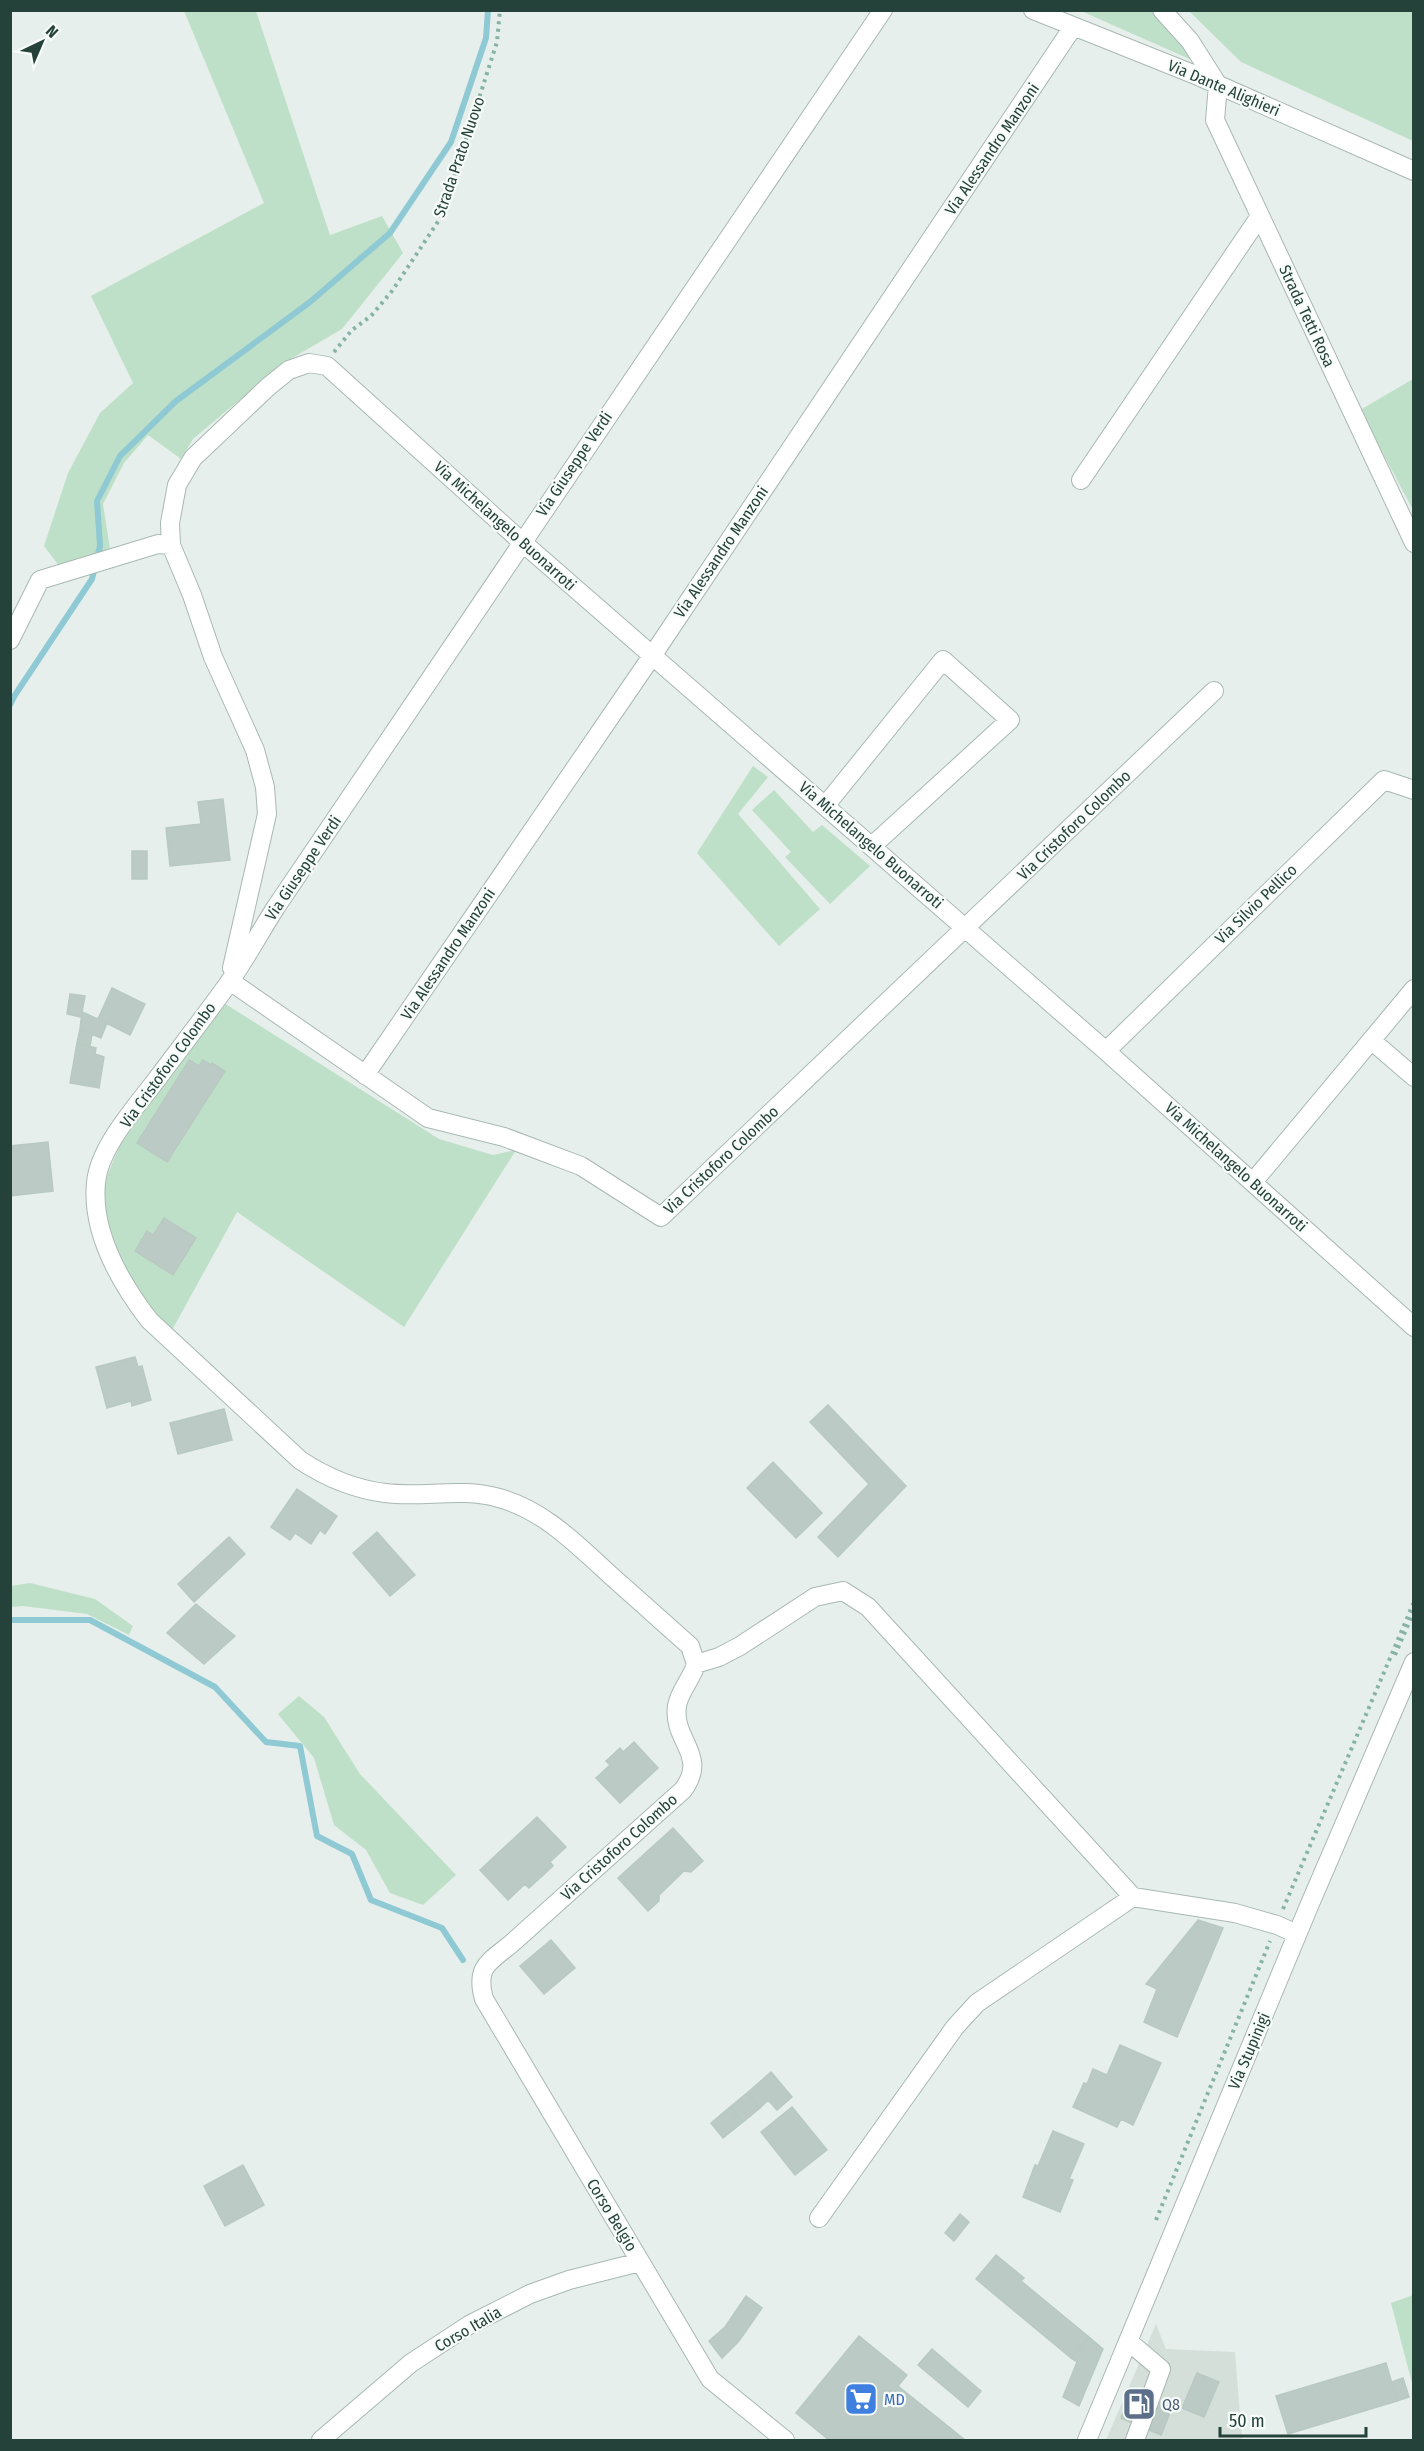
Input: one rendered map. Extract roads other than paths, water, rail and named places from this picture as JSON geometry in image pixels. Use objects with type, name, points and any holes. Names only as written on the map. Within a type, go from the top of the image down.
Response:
[{"type":"street","name":"Via Giuseppe Verdi","points":[[230,981],[276,907],[883,10]]},
{"type":"street","name":"Via Dante Alighieri","points":[[1033,10],[1218,85],[1413,171]]},
{"type":"street","points":[[1162,10],[1190,41],[1218,85]]},
{"type":"street","name":"Via Alessandro Manzoni","points":[[365,1075],[652,656],[1073,27]]},
{"type":"street","name":"Strada Tetti Rosa","points":[[1218,85],[1215,120],[1413,543]]},
{"type":"street","points":[[1081,480],[1260,216]]},
{"type":"street","name":"Via Michelangelo Buonarroti","points":[[171,545],[170,523],[177,485],[193,458],[289,370],[309,363],[327,366],[522,542],[1107,1051],[1413,1328]]},
{"type":"street","points":[[10,640],[40,580],[158,544],[171,545],[213,657],[255,750],[265,787],[267,814],[230,981]]},
{"type":"street","points":[[825,806],[943,660],[1010,720],[872,846]]},
{"type":"street","name":"Via Cristoforo Colombo","points":[[487,1963],[520,1937],[689,1782],[693,1762],[680,1733],[676,1716],[677,1704],[696,1664],[690,1646],[581,1548],[545,1519],[523,1506],[483,1494],[386,1493],[341,1483],[322,1475],[300,1460],[149,1320],[137,1305],[114,1265],[101,1231],[95,1204],[96,1180],[103,1158],[125,1121],[230,981],[428,1118],[504,1137],[580,1166],[661,1217],[1214,691]]},
{"type":"street","name":"Via Silvio Pellico","points":[[1107,1051],[1384,780],[1413,790]]},
{"type":"street","points":[[1253,1182],[1413,989]]},
{"type":"street","points":[[1371,1040],[1413,1077]]},
{"type":"street","points":[[696,1664],[719,1657],[740,1646],[815,1597],[843,1591],[868,1607],[1132,1897],[1234,1913],[1277,1925],[1297,1934]]},
{"type":"street","name":"Via Stupinigi","points":[[1087,2440],[1297,1934],[1413,1662]]},
{"type":"street","points":[[819,2218],[955,2027],[977,2003],[1132,1897]]},
{"type":"street","name":"Corso Belgio","points":[[487,1963],[481,1974],[480,1987],[484,1999],[710,2379],[773,2437]]},
{"type":"street","name":"Corso Italia","points":[[321,2440],[411,2363],[469,2325],[530,2294],[569,2280],[640,2262]]},
{"type":"street","points":[[1128,2341],[1161,2369],[1135,2440]]},
{"type":"waterway","points":[[10,705],[92,579],[100,546],[97,501],[120,456],[176,401],[310,302],[390,233],[451,142],[486,38],[488,10]]},
{"type":"waterway","points":[[10,1620],[90,1620],[215,1687],[266,1742],[300,1746],[317,1836],[352,1854],[371,1900],[442,1928],[463,1960]]},
{"type":"place","name":"MD","points":[[861,2399]]},
{"type":"place","name":"Q8","points":[[1139,2404]]}]
